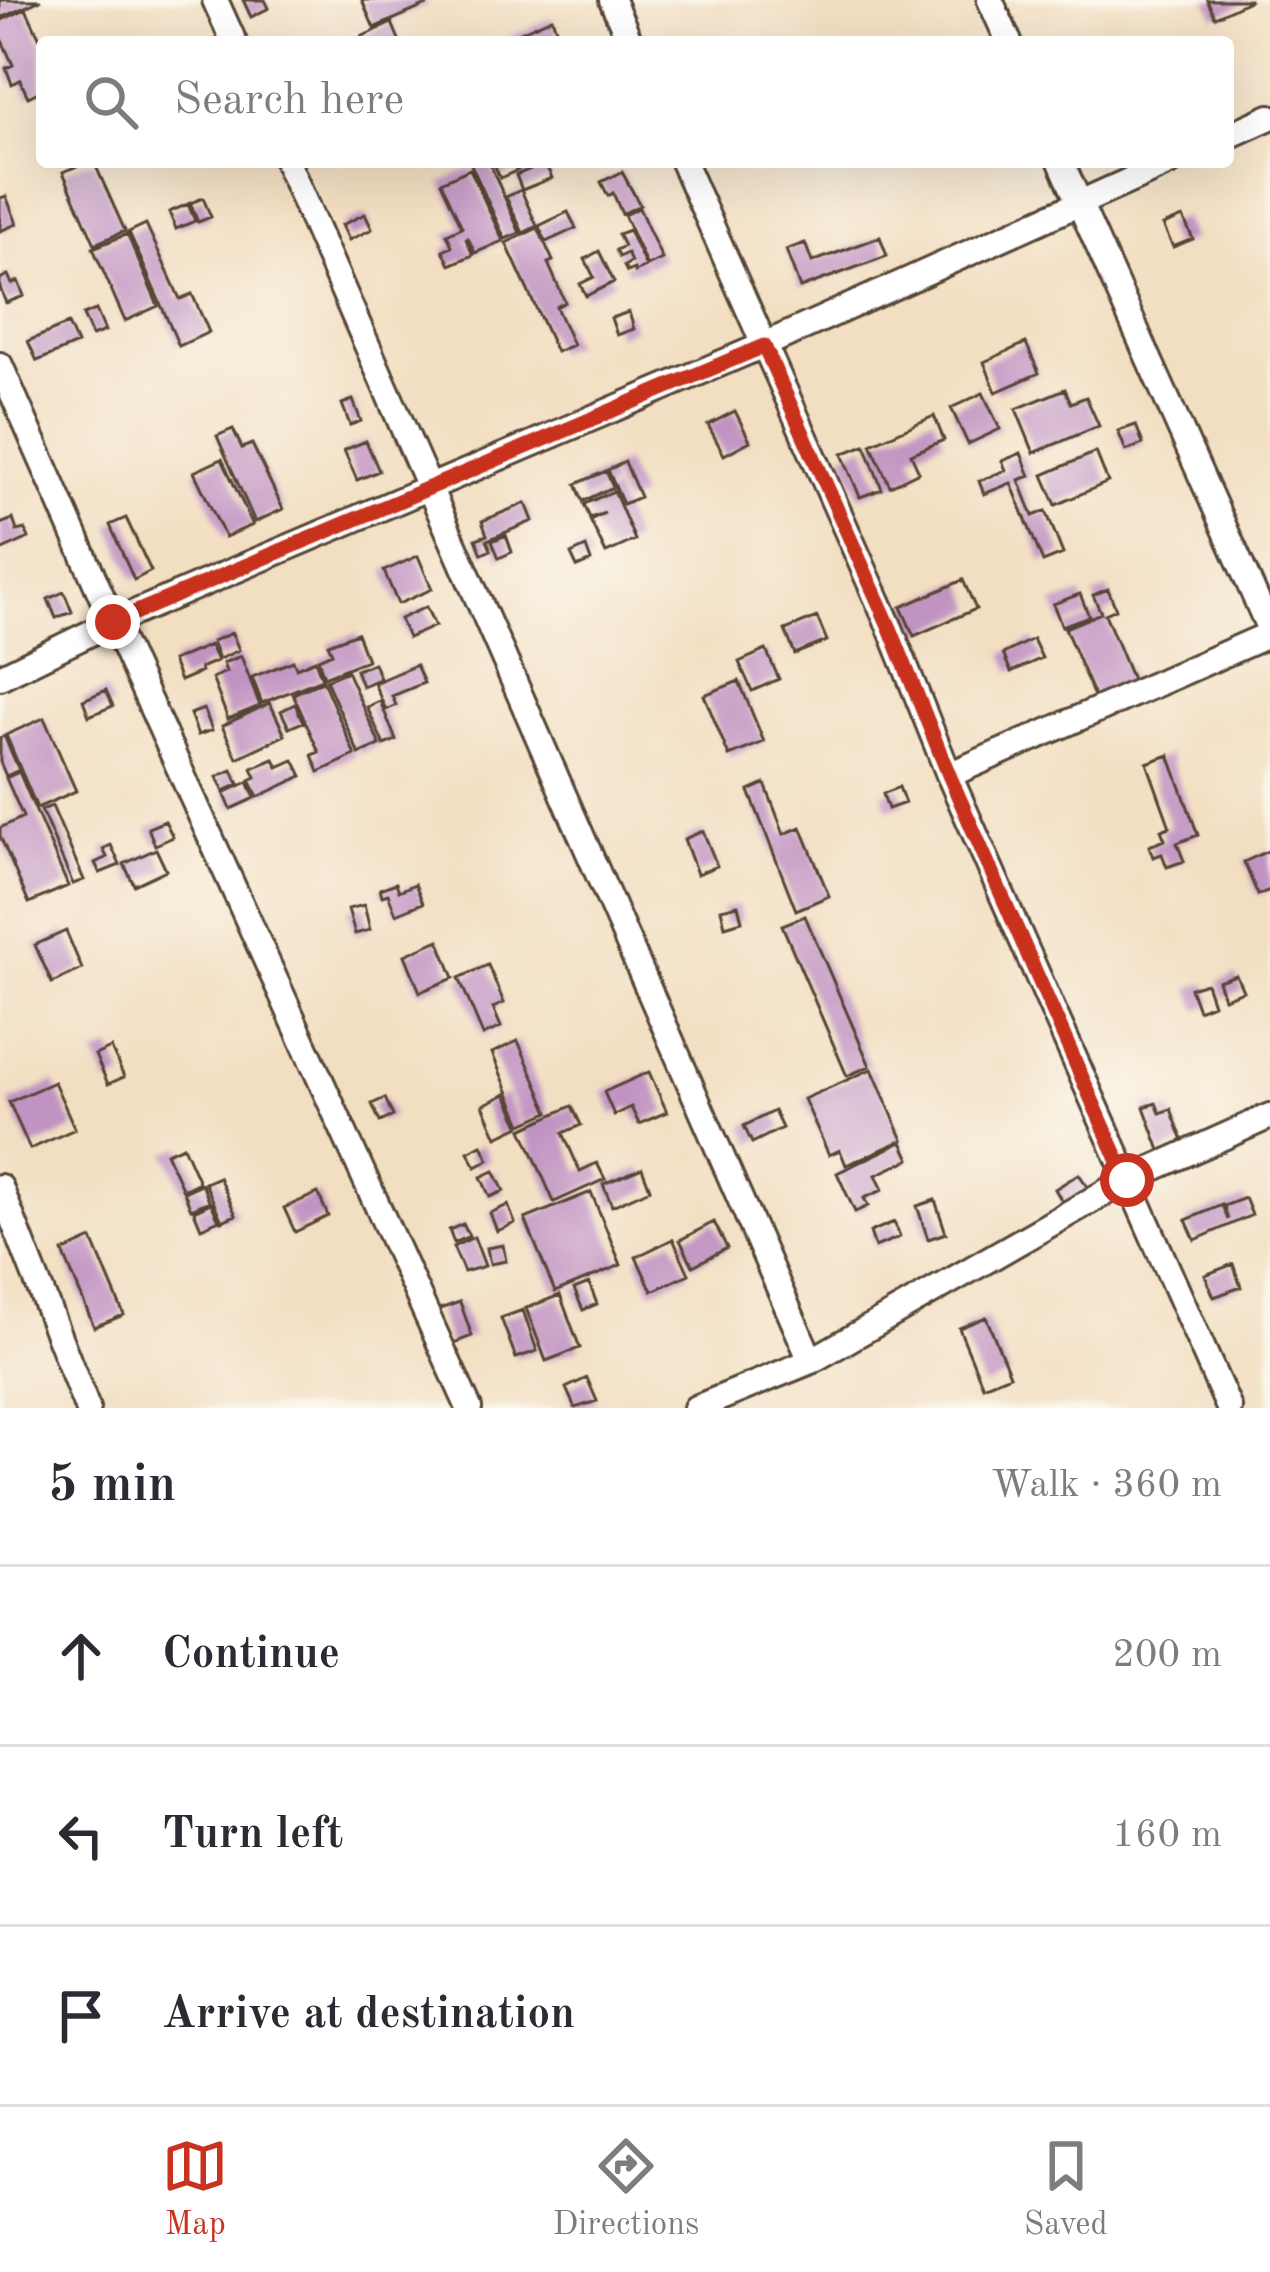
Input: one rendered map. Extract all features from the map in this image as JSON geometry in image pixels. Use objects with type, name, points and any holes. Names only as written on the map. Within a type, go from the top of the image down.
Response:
[{"type":"street","points":[[215,0],[231,36]]},
{"type":"street","points":[[612,0],[627,36]]},
{"type":"street","points":[[990,0],[1006,36]]},
{"type":"street","points":[[1234,133],[1270,117]]},
{"type":"street","points":[[290,168],[811,1361]]},
{"type":"street","points":[[686,168],[1229,1408]]},
{"type":"street","points":[[949,775],[1270,632],[1064,168]]},
{"type":"street","points":[[0,676],[113,622],[764,346],[1158,168]]},
{"type":"street","points":[[0,365],[469,1408]]},
{"type":"street","points":[[696,1408],[811,1361],[1127,1180],[1270,1117]]},
{"type":"street","points":[[0,1187],[87,1408]]},
{"type":"building","points":[[0,0],[41,0],[0,18]]},
{"type":"building","points":[[243,0],[265,0],[269,8],[251,17]]},
{"type":"building","points":[[362,0],[425,0],[427,5],[374,28]]},
{"type":"building","points":[[1207,0],[1251,0],[1215,17]]},
{"type":"building","points":[[26,9],[39,36],[36,93],[28,97],[20,80],[12,84],[6,68],[13,65],[0,36],[0,21]]},
{"type":"building","points":[[552,18],[559,36],[511,36]]},
{"type":"building","points":[[392,23],[397,36],[363,36]]},
{"type":"building","points":[[97,168],[125,231],[95,244],[63,172]]},
{"type":"building","points":[[473,168],[492,168],[520,233],[505,239]]},
{"type":"building","points":[[496,168],[517,168],[518,170],[500,178]]},
{"type":"building","points":[[547,168],[552,178],[522,190],[516,175]]},
{"type":"building","points":[[470,169],[503,241],[475,253],[468,238],[473,255],[450,265],[443,250],[452,246],[447,234],[462,227],[441,182]]},
{"type":"building","points":[[622,172],[640,205],[622,214],[613,193],[608,196],[601,182]]},
{"type":"building","points":[[521,190],[537,226],[523,233],[506,197]]},
{"type":"building","points":[[6,196],[17,224],[0,231],[0,198]]},
{"type":"building","points":[[203,198],[211,217],[198,222],[190,203]]},
{"type":"building","points":[[188,204],[195,221],[176,229],[169,212]]},
{"type":"building","points":[[639,208],[662,259],[647,266],[624,215]]},
{"type":"building","points":[[568,212],[576,228],[546,242],[539,226]]},
{"type":"building","points":[[365,214],[372,229],[349,240],[342,225]]},
{"type":"building","points":[[1183,217],[1193,239],[1173,247],[1163,225]]},
{"type":"building","points":[[146,224],[180,299],[192,294],[209,332],[179,346],[129,232]]},
{"type":"building","points":[[538,228],[565,302],[556,307],[573,345],[556,352],[506,243]]},
{"type":"building","points":[[629,230],[646,267],[635,272],[627,272],[624,266],[631,262],[627,253],[619,257],[616,250],[624,246],[618,234]]},
{"type":"building","points":[[127,234],[158,306],[125,321],[93,248]]},
{"type":"building","points":[[880,237],[887,256],[800,288],[786,250],[805,243],[812,262]]},
{"type":"building","points":[[599,251],[614,282],[586,296],[580,284],[594,277],[585,259]]},
{"type":"building","points":[[8,275],[12,284],[18,281],[24,296],[6,303],[0,279]]},
{"type":"building","points":[[96,310],[105,331],[92,336],[83,315]]},
{"type":"building","points":[[629,312],[634,329],[617,335],[611,318]]},
{"type":"building","points":[[68,324],[77,344],[37,361],[28,341]]},
{"type":"building","points":[[1026,343],[1039,373],[996,392],[984,362]]},
{"type":"building","points":[[1065,389],[1071,403],[1086,397],[1099,426],[1034,453],[1016,409]]},
{"type":"building","points":[[983,393],[1000,429],[968,444],[951,408]]},
{"type":"building","points":[[353,400],[361,421],[350,425],[342,404]]},
{"type":"building","points":[[735,411],[750,441],[724,455],[708,425]]},
{"type":"building","points":[[934,416],[944,440],[911,454],[919,472],[890,486],[871,444]]},
{"type":"building","points":[[1136,425],[1143,444],[1126,451],[1118,431]]},
{"type":"building","points":[[233,429],[242,448],[252,444],[283,509],[255,522],[217,436]]},
{"type":"building","points":[[366,441],[379,471],[357,480],[344,450]]},
{"type":"building","points":[[865,445],[882,489],[860,497],[842,454]]},
{"type":"building","points":[[1096,452],[1108,482],[1056,505],[1043,475]]},
{"type":"building","points":[[1021,453],[1030,476],[1019,480],[1033,516],[1046,511],[1063,554],[1043,562],[1011,483],[984,494],[979,481],[1006,470],[1002,461]]},
{"type":"building","points":[[222,459],[253,525],[225,537],[194,472]]},
{"type":"building","points":[[625,462],[640,497],[623,504],[608,470]]},
{"type":"building","points":[[606,471],[613,487],[583,501],[576,484]]},
{"type":"building","points":[[614,491],[635,540],[606,553],[590,520],[605,513],[590,518],[584,504]]},
{"type":"building","points":[[526,503],[533,521],[487,540],[491,550],[482,554],[476,539],[487,535],[482,521]]},
{"type":"building","points":[[126,518],[151,571],[134,580],[110,525]]},
{"type":"building","points":[[13,519],[17,531],[25,529],[29,538],[0,551],[0,524]]},
{"type":"building","points":[[506,535],[512,552],[499,558],[492,541]]},
{"type":"building","points":[[586,547],[591,561],[577,567],[571,554]]},
{"type":"building","points":[[418,556],[432,589],[398,604],[384,571]]},
{"type":"building","points":[[963,580],[976,609],[914,636],[901,607]]},
{"type":"building","points":[[1108,589],[1116,609],[1105,614],[1133,682],[1095,699],[1065,628],[1101,613],[1093,595]]},
{"type":"building","points":[[64,592],[72,612],[56,618],[48,599]]},
{"type":"building","points":[[1080,594],[1089,616],[1062,626],[1053,604]]},
{"type":"building","points":[[426,607],[435,626],[408,638],[400,619]]},
{"type":"building","points":[[817,617],[827,641],[795,654],[785,630]]},
{"type":"building","points":[[232,633],[239,650],[219,659],[212,641]]},
{"type":"building","points":[[357,633],[367,660],[324,677],[318,659],[332,653],[328,644]]},
{"type":"building","points":[[1033,639],[1042,658],[1011,672],[1003,654]]},
{"type":"building","points":[[210,645],[217,661],[180,681],[172,661]]},
{"type":"building","points":[[766,650],[779,679],[752,691],[739,662]]},
{"type":"building","points":[[241,656],[260,706],[228,719],[212,678],[226,672],[223,663]]},
{"type":"building","points":[[315,660],[322,679],[262,703],[252,677],[293,661],[296,668]]},
{"type":"building","points":[[374,663],[380,679],[362,686],[356,670]]},
{"type":"building","points":[[416,665],[424,683],[392,696],[396,705],[386,710],[374,683]]},
{"type":"building","points":[[347,671],[380,745],[359,754],[326,680]]},
{"type":"building","points":[[323,681],[355,755],[319,772],[312,755],[319,752],[293,694]]},
{"type":"building","points":[[739,681],[764,742],[729,756],[704,695]]},
{"type":"building","points":[[106,690],[113,706],[89,716],[83,700]]},
{"type":"building","points":[[380,701],[396,740],[384,745],[367,707]]},
{"type":"building","points":[[270,703],[285,735],[237,758],[222,726]]},
{"type":"building","points":[[295,704],[303,722],[289,728],[281,711]]},
{"type":"building","points":[[204,709],[212,730],[198,735],[190,714]]},
{"type":"building","points":[[44,718],[76,791],[37,808],[6,735]]},
{"type":"building","points":[[4,736],[19,770],[6,776],[0,762],[0,738]]},
{"type":"building","points":[[1169,755],[1198,835],[1177,843],[1184,861],[1167,867],[1162,854],[1153,857],[1149,846],[1165,840],[1161,830],[1170,827],[1147,763]]},
{"type":"building","points":[[274,759],[278,767],[294,760],[302,776],[258,797],[250,780],[256,777],[252,768]]},
{"type":"building","points":[[232,770],[239,784],[224,791],[217,777]]},
{"type":"building","points":[[19,772],[68,886],[29,903],[0,836],[0,828],[23,817],[6,778]]},
{"type":"building","points":[[248,782],[255,798],[231,809],[224,793]]},
{"type":"building","points":[[765,784],[784,834],[801,827],[829,896],[796,910],[749,791]]},
{"type":"building","points":[[899,787],[905,803],[888,809],[883,794]]},
{"type":"building","points":[[52,806],[84,880],[73,884],[41,810]]},
{"type":"building","points":[[165,821],[173,837],[155,845],[148,828]]},
{"type":"building","points":[[703,831],[717,866],[697,874],[684,839]]},
{"type":"building","points":[[111,845],[120,865],[100,873],[95,863],[107,857],[103,849]]},
{"type":"building","points":[[156,849],[166,870],[134,885],[124,864]]},
{"type":"building","points":[[1270,850],[1270,890],[1258,895],[1244,862]]},
{"type":"building","points":[[396,883],[399,891],[415,884],[423,903],[396,914],[388,894],[382,896],[380,889]]},
{"type":"building","points":[[364,905],[370,930],[355,934],[348,909]]},
{"type":"building","points":[[738,905],[742,921],[725,926],[721,909]]},
{"type":"building","points":[[805,916],[870,1066],[847,1076],[782,925]]},
{"type":"building","points":[[66,931],[82,969],[52,983],[35,945]]},
{"type":"building","points":[[439,940],[454,978],[420,992],[405,955]]},
{"type":"building","points":[[488,965],[504,1003],[493,1008],[501,1027],[483,1035],[459,978]]},
{"type":"building","points":[[1236,975],[1243,991],[1224,998],[1218,981]]},
{"type":"building","points":[[1206,983],[1213,1004],[1198,1010],[1190,988]]},
{"type":"building","points":[[518,1041],[549,1112],[522,1124],[492,1053]]},
{"type":"building","points":[[111,1048],[124,1077],[108,1084],[95,1055]]},
{"type":"building","points":[[872,1069],[903,1140],[846,1165],[840,1150],[829,1155],[804,1099]]},
{"type":"building","points":[[649,1072],[667,1112],[639,1124],[631,1107],[614,1115],[604,1092]]},
{"type":"building","points":[[54,1082],[75,1129],[30,1149],[9,1102]]},
{"type":"building","points":[[506,1094],[520,1126],[497,1137],[483,1105]]},
{"type":"building","points":[[385,1098],[393,1116],[380,1122],[372,1104]]},
{"type":"building","points":[[1156,1103],[1160,1113],[1171,1109],[1184,1144],[1161,1153],[1144,1107]]},
{"type":"building","points":[[572,1106],[581,1125],[563,1133],[580,1171],[597,1163],[605,1179],[554,1202],[522,1129]]},
{"type":"building","points":[[774,1111],[782,1128],[752,1143],[744,1126]]},
{"type":"building","points":[[902,1142],[910,1159],[876,1175],[883,1190],[864,1198],[868,1206],[855,1212],[837,1173]]},
{"type":"building","points":[[482,1145],[489,1160],[476,1167],[468,1152]]},
{"type":"building","points":[[183,1146],[199,1182],[183,1190],[166,1153]]},
{"type":"building","points":[[642,1168],[650,1189],[612,1206],[603,1184]]},
{"type":"building","points":[[494,1171],[504,1191],[490,1197],[481,1177]]},
{"type":"building","points":[[1079,1174],[1089,1189],[1064,1205],[1055,1189]]},
{"type":"building","points":[[219,1177],[236,1215],[222,1221],[205,1183]]},
{"type":"building","points":[[202,1184],[209,1201],[191,1209],[184,1192]]},
{"type":"building","points":[[591,1192],[621,1265],[555,1292],[525,1219]]},
{"type":"building","points":[[318,1193],[328,1216],[295,1232],[284,1208]]},
{"type":"building","points":[[1245,1198],[1252,1215],[1195,1240],[1186,1220],[1222,1205],[1228,1220],[1224,1206]]},
{"type":"building","points":[[935,1200],[946,1233],[928,1239],[917,1206]]},
{"type":"building","points":[[211,1203],[219,1220],[201,1228],[194,1211]]},
{"type":"building","points":[[508,1205],[515,1223],[497,1231],[490,1213]]},
{"type":"building","points":[[714,1222],[727,1248],[693,1266],[680,1240]]},
{"type":"building","points":[[894,1222],[900,1237],[875,1247],[870,1232]]},
{"type":"building","points":[[463,1224],[469,1236],[454,1243],[449,1230]]},
{"type":"building","points":[[474,1237],[485,1266],[464,1272],[453,1247]]},
{"type":"building","points":[[92,1239],[124,1315],[94,1327],[63,1252]]},
{"type":"building","points":[[673,1239],[689,1274],[652,1291],[636,1257]]},
{"type":"building","points":[[503,1245],[506,1261],[490,1264],[487,1248]]},
{"type":"building","points":[[1233,1264],[1241,1287],[1214,1297],[1205,1275]]},
{"type":"building","points":[[589,1283],[597,1304],[583,1310],[574,1289]]},
{"type":"building","points":[[560,1295],[580,1348],[546,1361],[526,1308]]},
{"type":"building","points":[[460,1302],[472,1336],[449,1345],[437,1310]]},
{"type":"building","points":[[523,1310],[537,1351],[516,1358],[501,1318]]},
{"type":"building","points":[[986,1317],[1010,1375],[983,1386],[959,1328]]},
{"type":"building","points":[[587,1378],[597,1401],[575,1408],[566,1388]]},
{"type":"route","points":[[113,622],[764,346],[1127,1180]]}]
